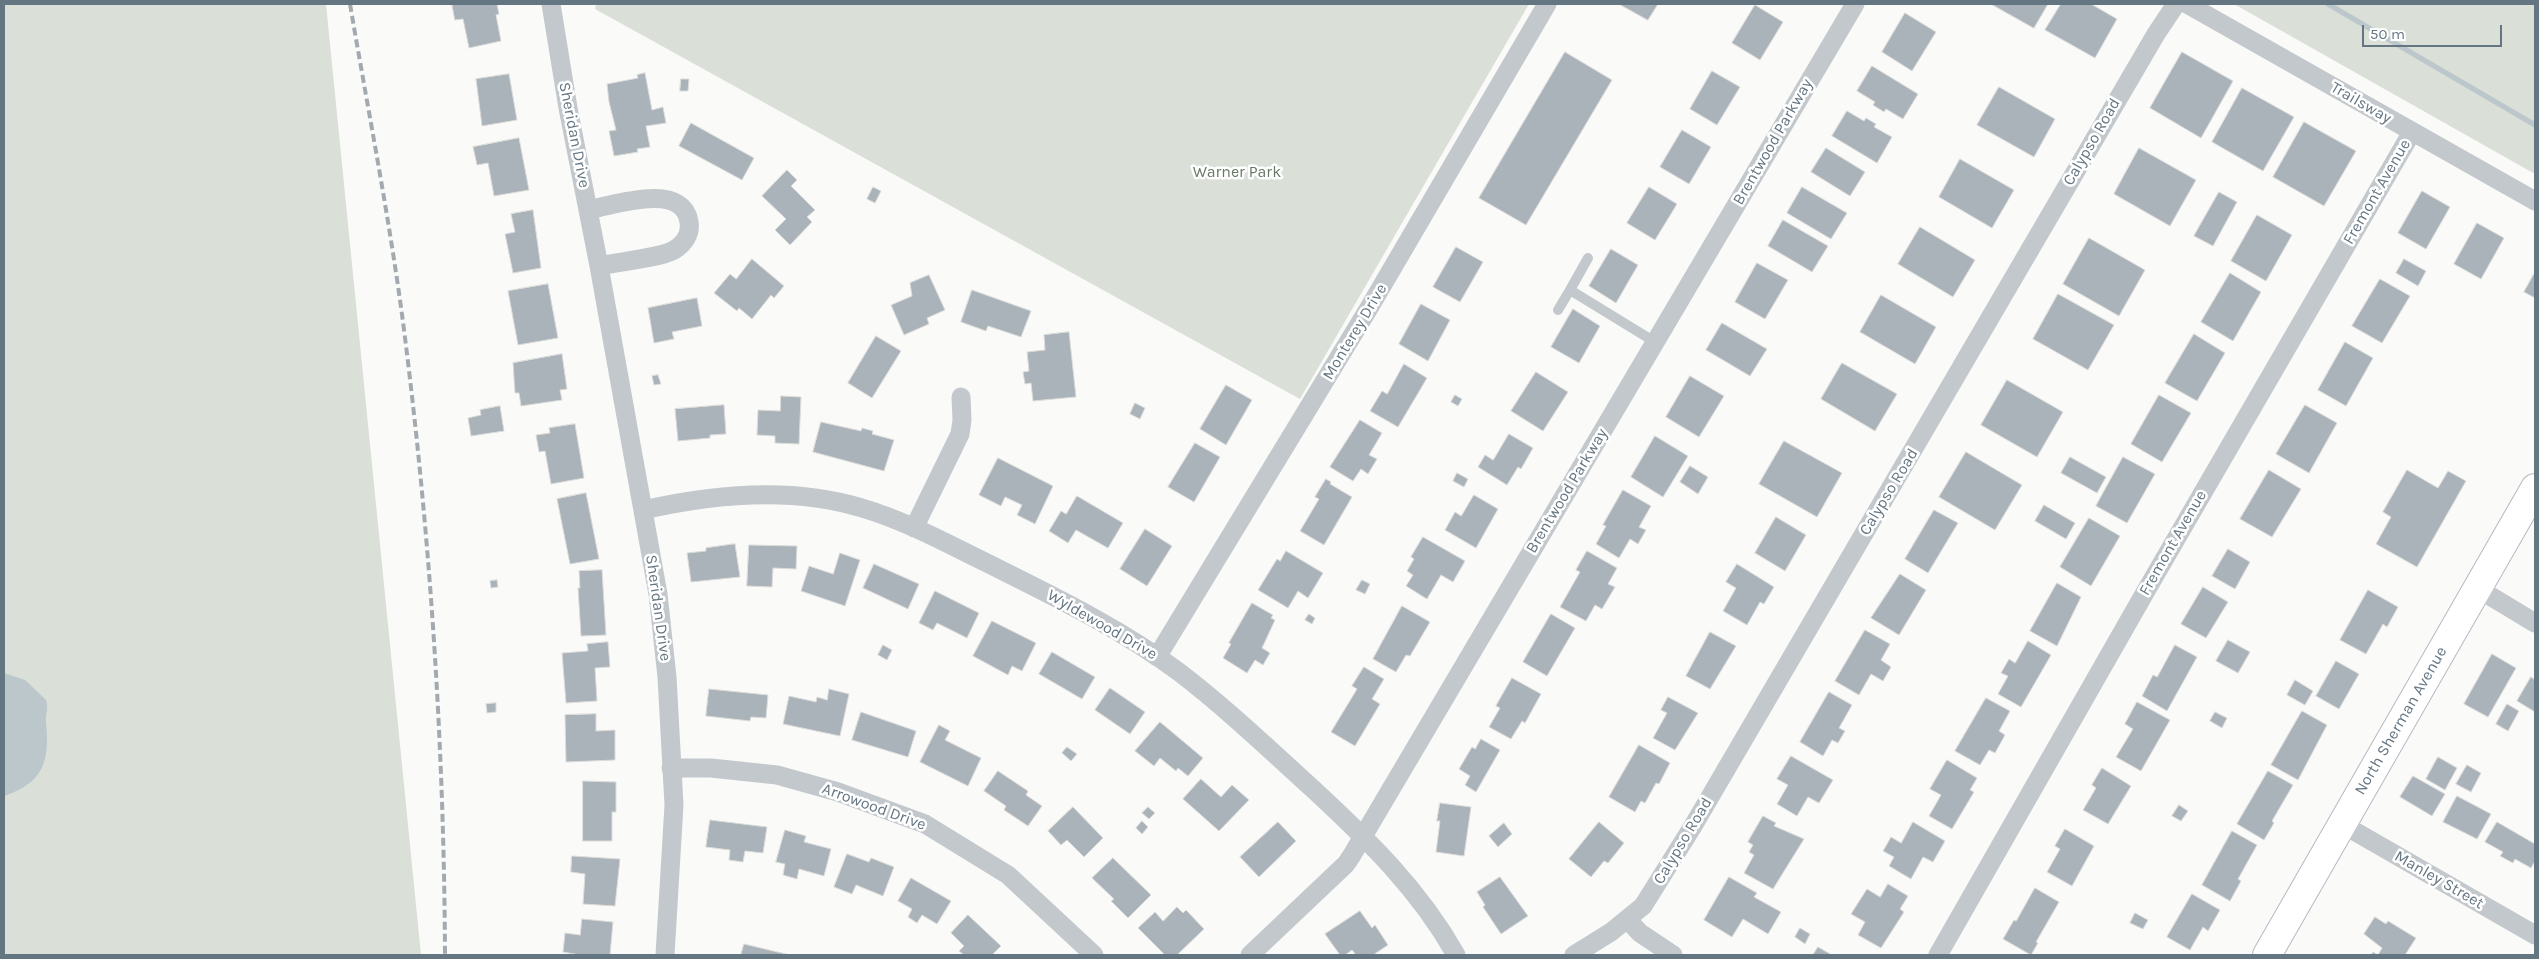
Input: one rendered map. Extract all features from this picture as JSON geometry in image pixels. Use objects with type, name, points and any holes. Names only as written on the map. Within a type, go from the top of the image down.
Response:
[{"type":"street","name":"Sheridan Drive","points":[[551,4],[568,108],[599,266],[658,594],[667,677],[674,805],[665,955]]},
{"type":"street","name":"Monterey Drive","points":[[1157,657],[1369,308],[1547,4]]},
{"type":"street","name":"Brentwood Parkway","points":[[1250,955],[1346,864],[1855,4]]},
{"type":"street","name":"Calypso Road","points":[[1574,955],[1643,906],[1693,826],[2014,274],[2156,34],[2176,4]]},
{"type":"street","name":"Trailsway","points":[[2187,4],[2535,201]]},
{"type":"street","name":"Fremont Avenue","points":[[1938,955],[2152,580],[2412,132]]},
{"type":"street","points":[[588,210],[664,198],[677,202],[688,217],[688,234],[683,243],[672,251],[599,266]]},
{"type":"street","points":[[914,528],[960,434],[962,420],[961,397]]},
{"type":"street","name":"North Sherman Avenue","points":[[2267,955],[2535,488]]},
{"type":"street","name":"Wyldewood Drive","points":[[643,510],[684,500],[785,494],[860,507],[932,534],[1066,602],[1157,657],[1244,725],[1398,871],[1456,955]]},
{"type":"street","points":[[2477,588],[2535,623]]},
{"type":"street","name":"Arrowood Drive","points":[[671,768],[711,768],[777,776],[838,792],[925,824],[1008,875],[1094,955]]},
{"type":"street","name":"Manley Street","points":[[2342,824],[2535,936]]},
{"type":"street","points":[[1627,919],[1640,933],[1673,955]]},
{"type":"lane","points":[[1558,310],[1588,258]]},
{"type":"lane","points":[[1570,290],[1655,342]]},
{"type":"green space","points":[[4,4],[326,4],[421,955],[4,955]]},
{"type":"green space","name":"Warner Park","points":[[596,4],[1529,4],[1300,399],[595,9]]},
{"type":"green space","points":[[2234,4],[2535,4],[2535,174]]},
{"type":"shaded area","points":[[4,673],[25,680],[46,700],[47,749],[41,769],[28,785],[4,796]]},
{"type":"building","points":[[452,4],[497,4],[499,14],[496,15],[501,41],[469,48],[463,19],[455,20]]},
{"type":"building","points":[[1619,4],[1658,4],[1648,20]]},
{"type":"building","points":[[1991,4],[2048,4],[2034,28]]},
{"type":"building","points":[[2061,4],[2091,4],[2117,19],[2095,58],[2045,30]]},
{"type":"building","points":[[1755,5],[1783,22],[1760,60],[1732,43]]},
{"type":"building","points":[[1905,13],[1936,32],[1912,71],[1882,52]]},
{"type":"building","points":[[1565,52],[1612,80],[1526,225],[1479,198]]},
{"type":"building","points":[[2182,52],[2233,81],[2201,138],[2150,108]]},
{"type":"building","points":[[1872,66],[1918,94],[1903,119],[1886,109],[1884,112],[1873,105],[1875,102],[1857,91]]},
{"type":"building","points":[[1712,71],[1740,87],[1717,125],[1690,109]]},
{"type":"building","points":[[645,73],[652,110],[663,107],[666,123],[646,126],[650,147],[637,149],[638,152],[614,156],[609,131],[616,130],[607,84],[638,78],[637,75]]},
{"type":"building","points":[[509,74],[517,120],[482,126],[476,79]]},
{"type":"building","points":[[681,79],[689,79],[688,91],[680,91]]},
{"type":"building","points":[[1999,87],[2055,119],[2034,157],[1977,125]]},
{"type":"building","points":[[2242,88],[2294,117],[2263,171],[2212,142]]},
{"type":"building","points":[[1847,111],[1864,121],[1866,118],[1876,124],[1874,127],[1892,137],[1877,163],[1832,136]]},
{"type":"building","points":[[2304,122],[2356,151],[2324,206],[2273,177]]},
{"type":"building","points":[[691,123],[754,158],[742,180],[679,146]]},
{"type":"building","points":[[1682,130],[1711,147],[1689,184],[1660,167]]},
{"type":"building","points":[[519,138],[529,190],[494,196],[488,163],[477,165],[473,147]]},
{"type":"building","points":[[1826,148],[1865,172],[1850,196],[1811,172]]},
{"type":"building","points":[[2139,148],[2196,180],[2170,226],[2114,194]]},
{"type":"building","points":[[1960,159],[2014,190],[1992,228],[1939,197]]},
{"type":"building","points":[[787,170],[797,180],[791,186],[815,210],[807,217],[812,222],[790,245],[775,230],[786,219],[762,196]]},
{"type":"building","points":[[873,187],[881,191],[875,203],[867,199]]},
{"type":"building","points":[[1649,187],[1677,204],[1655,240],[1627,223]]},
{"type":"building","points":[[1802,187],[1847,213],[1831,239],[1787,213]]},
{"type":"building","points":[[2422,191],[2450,207],[2426,249],[2398,233]]},
{"type":"building","points":[[2219,192],[2237,202],[2213,246],[2194,236]]},
{"type":"building","points":[[533,210],[541,268],[513,273],[505,234],[515,232],[511,214]]},
{"type":"building","points":[[2257,215],[2292,235],[2266,281],[2231,261]]},
{"type":"building","points":[[1783,220],[1828,246],[1812,272],[1768,246]]},
{"type":"building","points":[[2477,223],[2504,238],[2481,279],[2454,264]]},
{"type":"building","points":[[1920,227],[1975,260],[1953,297],[1898,264]]},
{"type":"building","points":[[2089,238],[2145,270],[2119,316],[2063,284]]},
{"type":"building","points":[[1456,247],[1483,262],[1460,302],[1433,287]]},
{"type":"building","points":[[1611,249],[1638,265],[1616,303],[1589,286]]},
{"type":"building","points":[[752,259],[784,286],[774,298],[771,295],[752,319],[739,308],[737,311],[714,293],[730,274],[736,279]]},
{"type":"building","points":[[2404,259],[2426,271],[2418,286],[2396,273]]},
{"type":"building","points":[[1757,263],[1788,280],[1765,319],[1735,302]]},
{"type":"building","points":[[2230,273],[2261,292],[2233,341],[2201,322]]},
{"type":"building","points":[[2535,274],[2535,298],[2524,292]]},
{"type":"building","points":[[929,275],[945,310],[927,318],[929,324],[904,335],[891,305],[912,296],[910,283]]},
{"type":"building","points":[[2380,279],[2410,296],[2382,343],[2352,326]]},
{"type":"building","points":[[548,284],[558,338],[518,345],[508,291]]},
{"type":"building","points":[[972,290],[1031,311],[1021,337],[988,326],[986,331],[961,322]]},
{"type":"building","points":[[2058,294],[2114,325],[2088,370],[2033,339]]},
{"type":"building","points":[[1881,295],[1936,327],[1915,364],[1860,332]]},
{"type":"building","points":[[697,298],[702,326],[672,332],[674,339],[654,343],[648,308]]},
{"type":"building","points":[[1421,304],[1450,320],[1428,361],[1399,344]]},
{"type":"building","points":[[1573,309],[1600,326],[1579,363],[1551,347]]},
{"type":"building","points":[[1722,323],[1767,349],[1750,376],[1706,350]]},
{"type":"building","points":[[1069,332],[1076,397],[1033,401],[1031,383],[1025,384],[1023,372],[1029,371],[1027,352],[1045,350],[1044,335]]},
{"type":"building","points":[[2194,334],[2225,353],[2197,401],[2165,383]]},
{"type":"building","points":[[876,336],[901,351],[872,398],[848,383]]},
{"type":"building","points":[[2345,342],[2373,358],[2346,406],[2318,390]]},
{"type":"building","points":[[562,354],[567,389],[560,390],[562,400],[521,406],[519,393],[515,393],[513,363]]},
{"type":"building","points":[[1842,363],[1897,394],[1875,431],[1821,399]]},
{"type":"building","points":[[1404,364],[1427,378],[1398,427],[1370,411],[1382,391],[1387,394]]},
{"type":"building","points":[[1536,372],[1568,392],[1543,431],[1511,411]]},
{"type":"building","points":[[658,375],[661,384],[654,385],[652,376]]},
{"type":"building","points":[[1690,376],[1724,396],[1699,437],[1666,417]]},
{"type":"building","points":[[2007,380],[2063,412],[2037,457],[1981,425]]},
{"type":"building","points":[[1226,385],[1252,400],[1226,445],[1200,429]]},
{"type":"building","points":[[1455,395],[1462,399],[1458,406],[1451,402]]},
{"type":"building","points":[[2159,395],[2191,413],[2162,462],[2131,444]]},
{"type":"building","points":[[781,396],[801,397],[799,444],[775,443],[775,436],[757,435],[758,410],[780,411]]},
{"type":"building","points":[[1135,403],[1145,408],[1140,419],[1130,414]]},
{"type":"building","points":[[724,405],[726,434],[710,435],[710,438],[678,441],[675,409]]},
{"type":"building","points":[[2305,405],[2337,423],[2309,473],[2276,454]]},
{"type":"building","points":[[500,406],[504,431],[471,436],[468,418],[481,415],[480,410]]},
{"type":"building","points":[[1360,420],[1382,433],[1369,455],[1377,459],[1368,474],[1361,469],[1353,481],[1330,467]]},
{"type":"building","points":[[821,422],[861,431],[862,428],[873,431],[872,434],[894,440],[884,471],[813,452]]},
{"type":"building","points":[[575,424],[584,478],[551,484],[545,451],[539,452],[536,435],[550,433],[549,428]]},
{"type":"building","points":[[1509,434],[1533,448],[1521,469],[1518,467],[1507,485],[1478,467],[1485,455],[1493,460]]},
{"type":"building","points":[[1655,436],[1688,456],[1663,497],[1631,477]]},
{"type":"building","points":[[1784,441],[1842,473],[1817,517],[1759,484]]},
{"type":"building","points":[[1195,443],[1220,457],[1194,502],[1168,487]]},
{"type":"building","points":[[1966,452],[2022,485],[1995,530],[1939,497]]},
{"type":"building","points":[[2070,457],[2106,477],[2097,493],[2061,473]]},
{"type":"building","points":[[2123,457],[2155,474],[2127,523],[2096,506]]},
{"type":"building","points":[[998,458],[1053,486],[1035,524],[1017,515],[1022,505],[1005,497],[1001,506],[979,495]]},
{"type":"building","points":[[1690,466],[1708,477],[1698,494],[1680,482]]},
{"type":"building","points":[[2269,470],[2301,489],[2272,537],[2240,519]]},
{"type":"building","points":[[2407,470],[2438,488],[2448,471],[2466,481],[2417,567],[2376,544],[2391,517],[2383,512]]},
{"type":"building","points":[[1457,473],[1468,479],[1464,487],[1453,481]]},
{"type":"building","points":[[1326,479],[1331,482],[1330,484],[1352,497],[1324,545],[1300,531],[1319,499],[1315,497]]},
{"type":"building","points":[[1623,490],[1651,506],[1639,527],[1646,530],[1638,544],[1630,539],[1619,558],[1596,544],[1606,526],[1603,525]]},
{"type":"building","points":[[586,493],[599,559],[570,564],[557,499]]},
{"type":"building","points":[[1474,495],[1498,509],[1476,548],[1445,530],[1455,512],[1461,516]]},
{"type":"building","points":[[1077,496],[1123,523],[1108,548],[1076,530],[1068,543],[1049,531],[1061,511],[1066,514]]},
{"type":"building","points":[[2044,505],[2075,523],[2066,539],[2035,521]]},
{"type":"building","points":[[1934,510],[1958,523],[1928,573],[1905,559]]},
{"type":"building","points":[[1776,517],[1806,535],[1785,571],[1755,553]]},
{"type":"building","points":[[2089,518],[2120,536],[2091,586],[2060,567]]},
{"type":"building","points":[[1145,529],[1172,546],[1147,586],[1120,569]]},
{"type":"building","points":[[1423,537],[1465,561],[1453,582],[1441,575],[1427,599],[1406,586],[1413,575],[1407,571],[1414,559],[1411,557]]},
{"type":"building","points":[[735,544],[740,577],[691,582],[687,553],[706,551],[706,548]]},
{"type":"building","points":[[749,545],[797,546],[796,569],[773,568],[772,587],[747,586]]},
{"type":"building","points":[[2228,549],[2250,562],[2235,589],[2212,576]]},
{"type":"building","points":[[1286,551],[1323,573],[1308,598],[1298,591],[1288,608],[1258,590],[1277,559],[1280,561]]},
{"type":"building","points":[[1587,551],[1617,568],[1608,584],[1615,587],[1602,609],[1595,605],[1586,621],[1560,607],[1580,572],[1576,570]]},
{"type":"building","points":[[840,553],[860,560],[845,606],[801,591],[809,566],[833,574]]},
{"type":"building","points":[[874,564],[919,584],[908,609],[863,588]]},
{"type":"building","points":[[1737,564],[1774,587],[1764,604],[1760,602],[1747,625],[1723,611],[1736,588],[1726,582]]},
{"type":"building","points":[[602,570],[606,635],[581,636],[578,588],[580,588],[579,571]]},
{"type":"building","points":[[1900,574],[1926,590],[1899,635],[1871,618]]},
{"type":"building","points":[[497,580],[498,587],[491,588],[490,581]]},
{"type":"building","points":[[1362,580],[1370,584],[1365,594],[1356,590]]},
{"type":"building","points":[[2057,583],[2081,597],[2057,646],[2030,631]]},
{"type":"building","points":[[2203,587],[2228,602],[2206,638],[2181,624]]},
{"type":"building","points":[[2368,590],[2398,607],[2387,627],[2383,624],[2366,654],[2340,640]]},
{"type":"building","points":[[935,591],[979,613],[967,638],[937,623],[933,630],[919,623]]},
{"type":"building","points":[[1252,603],[1273,615],[1271,618],[1275,620],[1262,648],[1270,653],[1263,665],[1255,660],[1247,673],[1223,658],[1231,644],[1229,643]]},
{"type":"building","points":[[1402,606],[1430,622],[1410,656],[1406,655],[1396,672],[1373,659]]},
{"type":"building","points":[[1309,614],[1315,618],[1312,624],[1305,620]]},
{"type":"building","points":[[1551,614],[1575,628],[1547,676],[1523,662]]},
{"type":"building","points":[[992,621],[1036,643],[1022,671],[1012,666],[1008,675],[973,656]]},
{"type":"building","points":[[1865,630],[1890,644],[1881,660],[1891,667],[1883,681],[1871,674],[1859,695],[1835,681]]},
{"type":"building","points":[[1710,632],[1736,646],[1710,689],[1686,676]]},
{"type":"building","points":[[2228,640],[2250,652],[2238,673],[2216,661]]},
{"type":"building","points":[[2028,641],[2051,655],[2021,707],[1998,694],[2008,676],[2001,673],[2009,659],[2015,663]]},
{"type":"building","points":[[608,642],[610,667],[595,668],[597,701],[566,703],[562,653],[588,651],[587,644]]},
{"type":"building","points":[[883,645],[892,650],[887,660],[878,655]]},
{"type":"building","points":[[2175,645],[2197,657],[2167,711],[2142,696],[2153,675],[2157,677]]},
{"type":"building","points":[[1052,652],[1095,677],[1082,699],[1039,674]]},
{"type":"building","points":[[2492,654],[2516,668],[2488,717],[2464,704]]},
{"type":"building","points":[[2336,661],[2359,674],[2339,709],[2316,696]]},
{"type":"building","points":[[1364,667],[1384,679],[1372,699],[1380,704],[1355,746],[1331,732],[1357,689],[1352,686]]},
{"type":"building","points":[[2531,677],[2535,680],[2535,712],[2517,701]]},
{"type":"building","points":[[1512,678],[1541,694],[1525,723],[1522,721],[1511,739],[1489,727],[1500,708],[1496,706]]},
{"type":"building","points":[[2295,680],[2313,691],[2305,705],[2287,695]]},
{"type":"building","points":[[1110,688],[1145,712],[1130,734],[1095,710]]},
{"type":"building","points":[[709,689],[768,695],[766,718],[751,717],[750,721],[706,716]]},
{"type":"building","points":[[829,689],[849,694],[840,736],[783,724],[789,696],[816,702],[817,697],[827,700]]},
{"type":"building","points":[[1829,692],[1852,705],[1839,728],[1845,731],[1838,743],[1832,740],[1823,756],[1800,742]]},
{"type":"building","points":[[1668,697],[1698,713],[1675,750],[1653,738],[1667,713],[1661,710]]},
{"type":"building","points":[[1986,698],[2010,711],[1999,731],[2005,735],[1995,753],[1989,750],[1980,765],[1955,751]]},
{"type":"building","points":[[2137,702],[2170,720],[2141,771],[2116,757],[2133,729],[2125,724]]},
{"type":"building","points":[[496,703],[496,712],[487,713],[486,704]]},
{"type":"building","points":[[2507,704],[2519,711],[2508,731],[2496,724]]},
{"type":"building","points":[[2302,711],[2327,725],[2298,780],[2271,765]]},
{"type":"building","points":[[861,712],[916,731],[908,757],[852,740]]},
{"type":"building","points":[[2215,712],[2227,718],[2222,728],[2210,721]]},
{"type":"building","points":[[596,714],[596,731],[615,730],[615,760],[566,762],[565,715]]},
{"type":"building","points":[[1160,722],[1203,758],[1188,776],[1178,768],[1176,771],[1160,758],[1154,766],[1135,751]]},
{"type":"building","points":[[939,725],[950,731],[945,740],[981,758],[968,786],[920,762]]},
{"type":"building","points":[[1481,739],[1500,750],[1476,792],[1465,785],[1470,776],[1459,769],[1472,747],[1475,749]]},
{"type":"building","points":[[1639,745],[1670,763],[1659,784],[1656,783],[1645,803],[1641,801],[1635,812],[1609,797]]},
{"type":"building","points":[[1067,747],[1077,754],[1071,761],[1062,753]]},
{"type":"building","points":[[1791,756],[1833,780],[1819,803],[1808,797],[1797,816],[1777,804],[1788,785],[1777,779]]},
{"type":"building","points":[[2438,757],[2457,768],[2445,790],[2426,779]]},
{"type":"building","points":[[1947,760],[1977,778],[1970,790],[1974,792],[1952,829],[1929,816],[1941,795],[1930,789]]},
{"type":"building","points":[[2467,765],[2481,773],[2471,792],[2456,784]]},
{"type":"building","points":[[2102,768],[2131,786],[2108,824],[2083,810],[2096,788],[2092,785]]},
{"type":"building","points":[[998,771],[1028,791],[1026,795],[1042,806],[1028,826],[1004,810],[1006,806],[984,791]]},
{"type":"building","points":[[2268,771],[2293,785],[2272,821],[2274,823],[2264,840],[2237,824]]},
{"type":"building","points":[[2413,776],[2445,794],[2432,816],[2400,797]]},
{"type":"building","points":[[1201,779],[1221,797],[1232,785],[1249,800],[1219,831],[1183,799]]},
{"type":"building","points":[[583,781],[616,782],[616,812],[612,812],[612,841],[583,841]]},
{"type":"building","points":[[2457,796],[2491,814],[2477,839],[2443,822]]},
{"type":"building","points":[[1440,803],[1471,807],[1464,856],[1436,852],[1440,821],[1437,821]]},
{"type":"building","points":[[2179,805],[2188,811],[2181,821],[2172,816]]},
{"type":"building","points":[[1073,807],[1103,838],[1084,857],[1067,840],[1061,845],[1048,831]]},
{"type":"building","points":[[1148,807],[1155,813],[1149,819],[1142,813]]},
{"type":"building","points":[[1763,816],[1776,823],[1774,826],[1804,839],[1773,889],[1744,873],[1754,855],[1749,852],[1753,845],[1748,842]]},
{"type":"building","points":[[710,820],[767,827],[763,853],[745,851],[743,862],[729,860],[730,850],[706,847]]},
{"type":"building","points":[[1142,821],[1148,827],[1142,834],[1136,828]]},
{"type":"building","points":[[1278,822],[1296,841],[1259,877],[1240,857]]},
{"type":"building","points":[[1599,822],[1624,843],[1608,863],[1604,861],[1591,877],[1569,859]]},
{"type":"building","points":[[1913,822],[1945,841],[1933,862],[1923,857],[1911,879],[1889,866],[1894,857],[1883,851],[1891,837],[1901,843]]},
{"type":"building","points":[[2497,822],[2535,844],[2535,861],[2531,868],[2515,859],[2513,863],[2500,856],[2503,852],[2485,842]]},
{"type":"building","points":[[1504,823],[1512,834],[1498,847],[1489,836]]},
{"type":"building","points":[[2065,829],[2094,846],[2072,886],[2047,872],[2060,849],[2055,846]]},
{"type":"building","points":[[785,830],[806,836],[804,842],[831,849],[824,876],[799,869],[797,879],[783,875],[785,864],[776,862]]},
{"type":"building","points":[[2232,831],[2257,845],[2238,879],[2241,881],[2230,901],[2202,885]]},
{"type":"building","points":[[847,854],[869,862],[871,858],[894,867],[883,896],[856,885],[852,894],[834,887]]},
{"type":"building","points":[[572,856],[620,859],[615,906],[583,904],[585,874],[571,872]]},
{"type":"building","points":[[1113,858],[1151,895],[1128,918],[1111,901],[1114,899],[1092,878]]},
{"type":"building","points":[[1500,877],[1528,916],[1501,934],[1483,907],[1485,905],[1477,892]]},
{"type":"building","points":[[1729,877],[1757,893],[1754,897],[1781,912],[1768,934],[1743,919],[1732,937],[1704,920]]},
{"type":"building","points":[[911,878],[951,901],[937,924],[922,915],[917,923],[908,917],[912,909],[898,901]]},
{"type":"building","points":[[1888,884],[1908,896],[1900,909],[1904,912],[1881,948],[1858,935],[1865,922],[1851,914],[1867,889],[1880,897]]},
{"type":"building","points":[[2035,888],[2059,902],[2036,942],[2038,943],[2031,955],[2003,939]]},
{"type":"building","points":[[2192,894],[2220,910],[2208,931],[2203,927],[2190,950],[2167,937]]},
{"type":"building","points":[[1177,907],[1183,913],[1186,910],[1204,929],[1177,955],[1165,955],[1138,928],[1155,912],[1163,921]]},
{"type":"building","points":[[1360,911],[1372,928],[1375,925],[1388,945],[1373,955],[1356,955],[1352,950],[1345,955],[1340,955],[1325,934]]},
{"type":"building","points":[[2135,913],[2148,920],[2143,929],[2130,923]]},
{"type":"building","points":[[968,915],[1001,946],[992,955],[964,955],[959,951],[964,946],[951,933]]},
{"type":"building","points":[[2375,917],[2386,924],[2388,921],[2416,938],[2405,955],[2378,955],[2382,948],[2364,934]]},
{"type":"building","points":[[582,919],[613,922],[610,955],[580,955],[563,952],[565,933],[580,935]]},
{"type":"building","points":[[1800,928],[1810,934],[1805,944],[1795,937]]},
{"type":"building","points":[[744,944],[790,955],[741,955]]},
{"type":"building","points":[[1818,947],[1832,955],[1813,955]]},
{"type":"waterway","points":[[2328,4],[2535,125]]},
{"type":"railway","points":[[350,4],[385,203],[403,322],[421,480],[434,638],[442,796],[445,955]]}]
